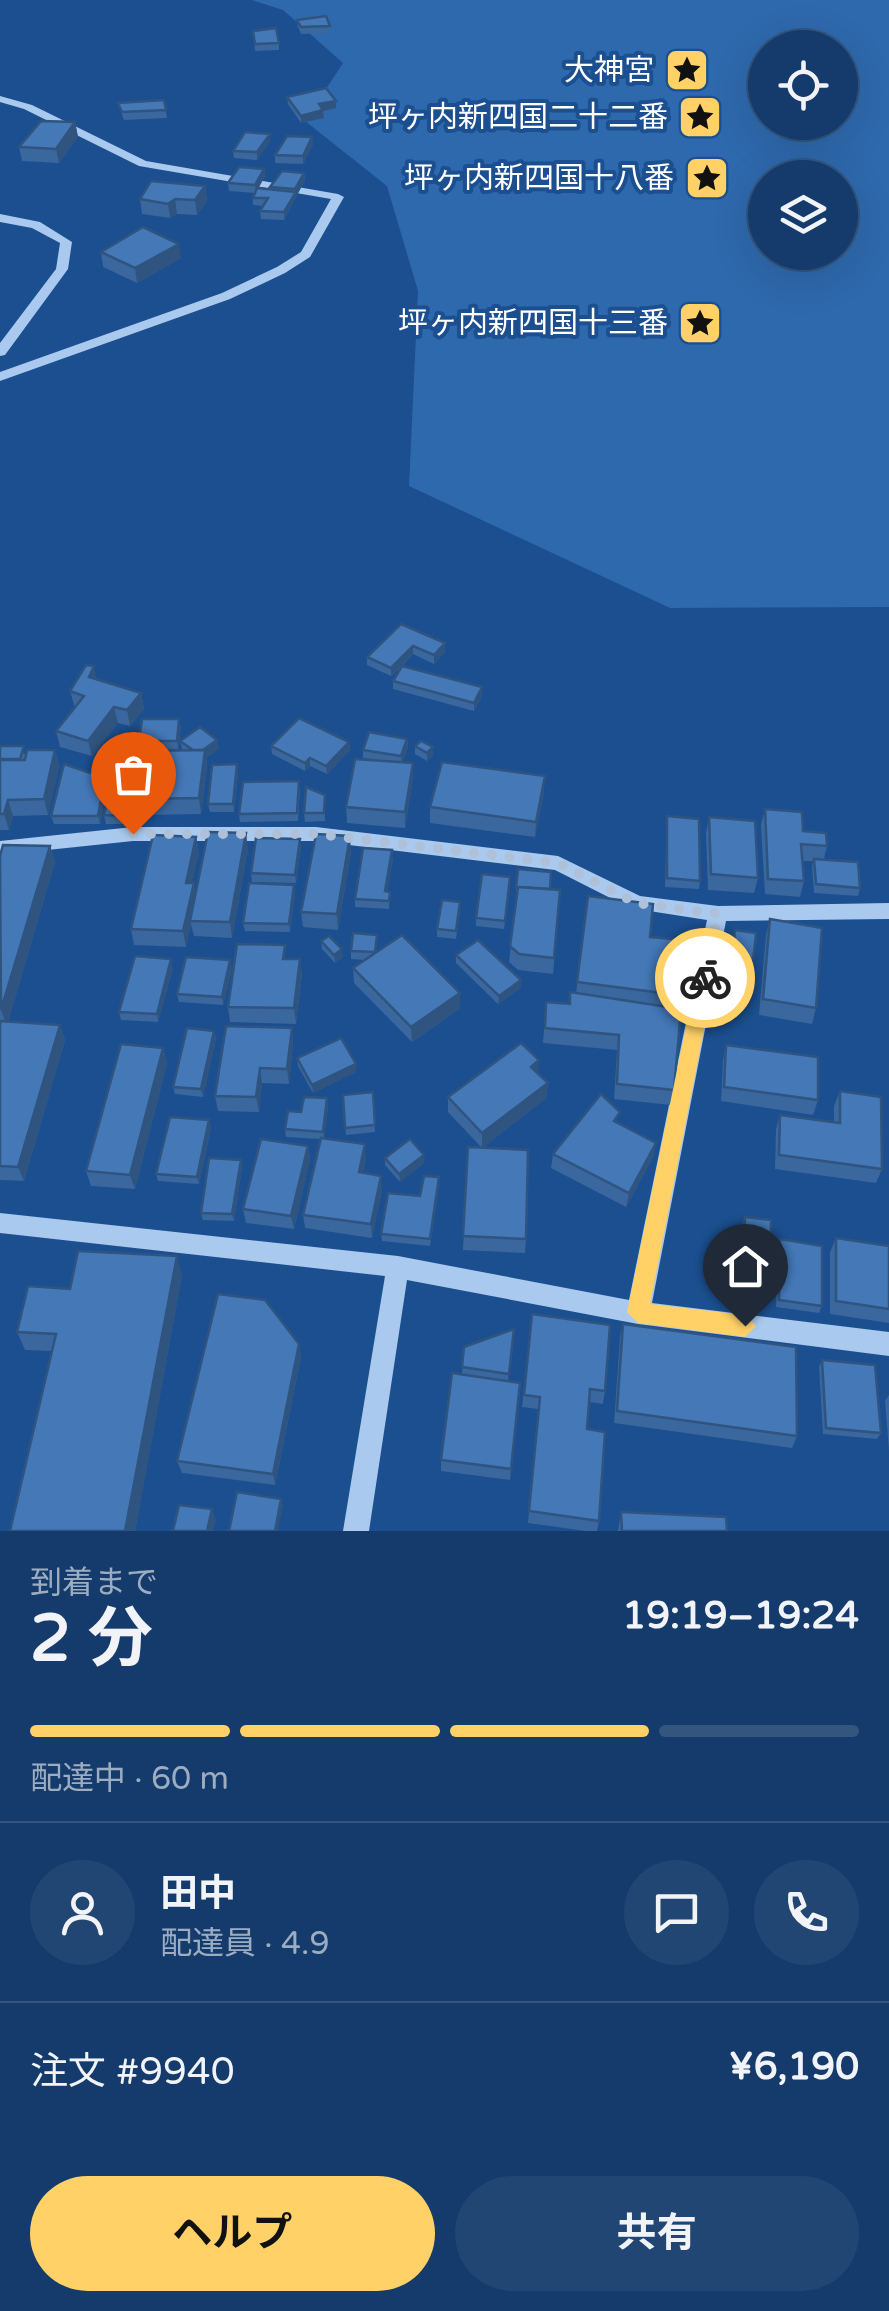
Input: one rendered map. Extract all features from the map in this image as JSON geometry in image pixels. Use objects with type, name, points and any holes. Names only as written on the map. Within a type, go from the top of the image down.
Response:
[{"type":"street","points":[[0,99],[28,107],[144,164],[338,197],[306,254],[281,270],[226,296],[0,378]]},
{"type":"street","points":[[0,218],[54,232],[66,242],[66,254],[62,269],[0,352]]},
{"type":"street","points":[[0,848],[133,834],[316,834],[558,863],[636,903],[718,914],[889,911]]},
{"type":"street","points":[[638,1312],[718,914]]},
{"type":"street","points":[[0,1223],[398,1267],[638,1312],[889,1344]]},
{"type":"street","points":[[356,1531],[398,1267]]},
{"type":"shaded area","points":[[252,0],[889,0],[889,607],[670,608],[409,486],[418,291],[387,186],[305,121],[343,63],[283,10]]},
{"type":"building","points":[[326,16],[330,26],[301,27],[297,20]]},
{"type":"building","points":[[276,28],[279,43],[255,44],[253,31]]},
{"type":"building","points":[[326,88],[336,101],[319,104],[323,110],[301,116],[287,97]]},
{"type":"building","points":[[164,100],[166,110],[122,112],[118,103]]},
{"type":"building","points":[[41,121],[75,122],[56,149],[19,147]]},
{"type":"building","points":[[245,132],[270,134],[257,152],[233,151]]},
{"type":"building","points":[[287,136],[312,137],[303,156],[275,155]]},
{"type":"building","points":[[239,167],[264,169],[255,185],[228,183]]},
{"type":"building","points":[[282,171],[304,173],[295,189],[270,187]]},
{"type":"building","points":[[151,181],[205,186],[195,200],[175,199],[168,204],[140,199]]},
{"type":"building","points":[[257,188],[296,192],[284,212],[260,211],[268,198],[253,198]]},
{"type":"building","points":[[143,227],[179,244],[135,268],[101,252]]},
{"type":"building","points":[[401,624],[445,643],[434,655],[413,646],[391,668],[367,657]]},
{"type":"building","points":[[86,665],[94,666],[89,677],[141,693],[127,710],[114,707],[88,741],[56,731],[84,696],[70,691]]},
{"type":"building","points":[[402,666],[482,687],[474,703],[393,681]]},
{"type":"building","points":[[299,718],[349,742],[326,766],[310,758],[305,763],[271,746]]},
{"type":"building","points":[[142,719],[179,719],[177,741],[139,741]]},
{"type":"building","points":[[200,727],[217,740],[203,750],[193,750],[180,741]]},
{"type":"building","points":[[369,732],[407,739],[401,756],[363,750]]},
{"type":"building","points":[[421,741],[433,747],[427,753],[415,746]]},
{"type":"building","points":[[0,746],[24,746],[20,759],[0,759]]},
{"type":"building","points":[[27,750],[55,750],[44,799],[8,800],[4,814],[0,814],[0,760],[25,760]]},
{"type":"building","points":[[205,750],[199,798],[142,799],[150,751]]},
{"type":"building","points":[[355,759],[413,763],[405,812],[346,807]]},
{"type":"building","points":[[442,762],[545,776],[536,822],[430,807]]},
{"type":"building","points":[[64,764],[105,778],[98,816],[51,816]]},
{"type":"building","points":[[237,764],[233,804],[208,804],[212,765]]},
{"type":"building","points":[[299,781],[297,813],[239,814],[243,782]]},
{"type":"building","points":[[111,784],[131,784],[125,816],[104,815]]},
{"type":"building","points":[[306,787],[325,795],[324,813],[304,813]]},
{"type":"building","points":[[765,809],[802,812],[803,831],[826,833],[827,846],[801,844],[804,881],[768,879]]},
{"type":"building","points":[[667,816],[699,819],[700,881],[667,878]]},
{"type":"building","points":[[709,817],[755,821],[758,878],[711,874]]},
{"type":"building","points":[[208,832],[246,833],[230,922],[190,921]]},
{"type":"building","points":[[316,834],[350,836],[337,914],[301,912]]},
{"type":"building","points":[[153,835],[196,837],[186,883],[194,883],[183,931],[131,929]]},
{"type":"building","points":[[256,838],[300,839],[295,875],[251,873]]},
{"type":"building","points":[[3,845],[50,846],[1,1010],[0,856]]},
{"type":"building","points":[[363,848],[392,850],[385,891],[390,892],[389,901],[355,899]]},
{"type":"building","points":[[814,859],[858,862],[860,888],[816,884]]},
{"type":"building","points":[[518,869],[551,872],[550,889],[516,887]]},
{"type":"building","points":[[482,874],[510,877],[505,921],[476,918]]},
{"type":"building","points":[[249,883],[294,885],[289,924],[243,923]]},
{"type":"building","points":[[518,887],[560,890],[554,958],[519,954],[510,946]]},
{"type":"building","points":[[588,896],[653,904],[650,937],[673,939],[670,994],[577,982]]},
{"type":"building","points":[[442,900],[460,902],[456,931],[437,929]]},
{"type":"building","points":[[770,919],[822,928],[816,1008],[763,999]]},
{"type":"building","points":[[735,930],[756,933],[751,982],[730,978]]},
{"type":"building","points":[[353,933],[377,935],[375,952],[351,951]]},
{"type":"building","points":[[402,935],[460,993],[411,1027],[353,968]]},
{"type":"building","points":[[329,936],[342,949],[334,955],[321,941]]},
{"type":"building","points":[[478,940],[521,980],[499,996],[456,955]]},
{"type":"building","points":[[237,944],[285,945],[283,959],[300,959],[294,1008],[228,1007]]},
{"type":"building","points":[[135,956],[171,959],[157,1014],[119,1012]]},
{"type":"building","points":[[186,957],[230,960],[222,997],[177,994]]},
{"type":"building","points":[[570,992],[681,1009],[674,1090],[617,1084],[619,1035],[545,1028],[546,1002],[570,1004]]},
{"type":"building","points":[[0,1021],[60,1025],[18,1167],[0,1166]]},
{"type":"building","points":[[226,1026],[292,1028],[287,1069],[260,1068],[256,1097],[215,1096]]},
{"type":"building","points":[[187,1028],[214,1031],[201,1089],[173,1087]]},
{"type":"building","points":[[341,1038],[356,1064],[312,1085],[297,1058]]},
{"type":"building","points":[[521,1043],[539,1060],[531,1067],[548,1083],[482,1133],[448,1097]]},
{"type":"building","points":[[121,1044],[163,1048],[130,1175],[86,1171]]},
{"type":"building","points":[[726,1045],[818,1057],[818,1100],[724,1087]]},
{"type":"building","points":[[840,1091],[881,1097],[882,1169],[779,1155],[780,1115],[840,1123]]},
{"type":"building","points":[[373,1092],[375,1125],[345,1128],[343,1095]]},
{"type":"building","points":[[601,1094],[620,1112],[614,1121],[656,1143],[629,1193],[553,1154]]},
{"type":"building","points":[[304,1097],[327,1098],[323,1132],[285,1129],[288,1111],[301,1112]]},
{"type":"building","points":[[170,1117],[209,1120],[197,1177],[156,1174]]},
{"type":"building","points":[[321,1138],[365,1144],[359,1172],[381,1176],[371,1224],[303,1215]]},
{"type":"building","points":[[261,1139],[308,1146],[291,1216],[243,1209]]},
{"type":"building","points":[[410,1139],[424,1155],[399,1174],[385,1158]]},
{"type":"building","points":[[468,1147],[528,1150],[526,1239],[463,1236]]},
{"type":"building","points":[[209,1158],[241,1160],[232,1214],[201,1213]]},
{"type":"building","points":[[424,1176],[439,1177],[430,1239],[381,1234],[388,1193],[420,1196]]},
{"type":"building","points":[[745,1217],[771,1220],[770,1291],[724,1285],[726,1238],[744,1241]]},
{"type":"building","points":[[836,1238],[889,1246],[889,1309],[836,1301]]},
{"type":"building","points":[[780,1239],[822,1246],[822,1306],[779,1300]]},
{"type":"building","points":[[78,1251],[177,1256],[125,1531],[10,1531],[56,1334],[17,1332],[28,1286],[70,1289]]},
{"type":"building","points":[[218,1294],[265,1300],[299,1344],[273,1474],[177,1461]]},
{"type":"building","points":[[532,1314],[610,1325],[605,1391],[590,1389],[587,1429],[605,1432],[599,1521],[529,1511],[540,1397],[524,1395]]},
{"type":"building","points":[[623,1324],[796,1347],[797,1436],[617,1411]]},
{"type":"building","points":[[514,1329],[509,1374],[462,1367],[464,1347]]},
{"type":"building","points":[[822,1360],[875,1365],[881,1433],[826,1428]]},
{"type":"building","points":[[452,1373],[520,1383],[511,1469],[441,1460]]},
{"type":"building","points":[[237,1492],[281,1499],[275,1531],[229,1531]]},
{"type":"building","points":[[179,1505],[212,1509],[207,1531],[173,1531]]},
{"type":"building","points":[[621,1512],[726,1517],[727,1531],[622,1531]]},
{"type":"way so far","points":[[133,834],[316,834],[558,863],[636,903],[718,914],[705,978]]},
{"type":"place","name":"大神宮","points":[[687,70]]},
{"type":"place","name":"坪ヶ内新四国二十二番","points":[[700,117]]},
{"type":"place","name":"坪ヶ内新四国十八番","points":[[707,178]]},
{"type":"place","name":"坪ヶ内新四国十三番","points":[[700,323]]},
{"type":"route","points":[[705,978],[638,1312],[745,1326]]}]
